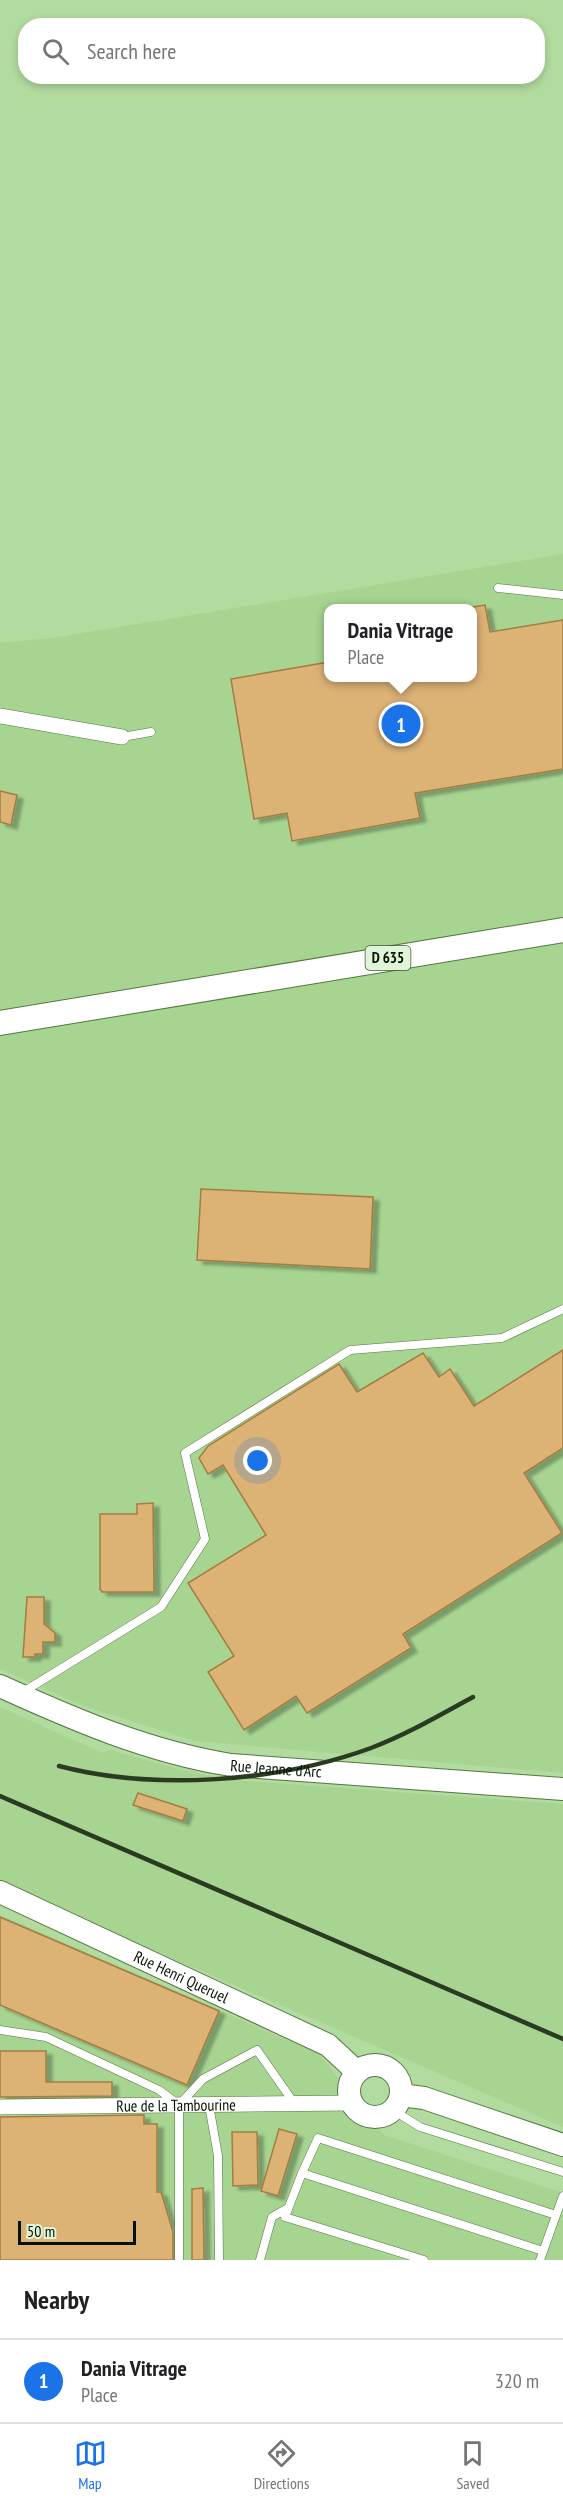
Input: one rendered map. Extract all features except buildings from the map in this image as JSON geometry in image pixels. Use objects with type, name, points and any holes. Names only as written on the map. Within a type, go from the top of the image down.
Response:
[{"type":"main road","name":"D 635","points":[[0,1023],[563,930]]},
{"type":"main road","points":[[0,1033],[213,987]]},
{"type":"main road","points":[[0,1016],[123,1001]]},
{"type":"street","points":[[0,716],[118,738]]},
{"type":"street","name":"Rue Jeanne d'Arc","points":[[9,1690],[129,1740],[196,1759],[231,1765],[563,1789]]},
{"type":"street","name":"Rue Henri Queruel","points":[[0,1892],[328,2045],[357,2071]]},
{"type":"street","points":[[397,2102],[399,2079],[387,2067],[371,2064],[357,2071],[349,2086],[351,2103],[356,2109],[371,2117],[379,2117],[397,2102],[424,2098],[563,2145]]},
{"type":"street","name":"Rue de la Tambourine","points":[[0,2107],[351,2103]]},
{"type":"lane","points":[[498,588],[563,595]]},
{"type":"lane","points":[[118,738],[151,732]]},
{"type":"lane","points":[[9,1690],[161,1607],[205,1539],[185,1453],[350,1350],[502,1338],[563,1309]]},
{"type":"lane","points":[[0,2031],[46,2037],[159,2090],[179,2105]]},
{"type":"lane","points":[[179,2260],[179,2105],[203,2079],[257,2050],[294,2104]]},
{"type":"lane","points":[[397,2102],[420,2127],[563,2172]]},
{"type":"lane","points":[[208,2105],[218,2156],[219,2260]]},
{"type":"lane","points":[[423,2260],[285,2217],[318,2138],[556,2215]]},
{"type":"lane","points":[[302,2173],[543,2251]]},
{"type":"lane","points":[[540,2260],[563,2196]]},
{"type":"lane","points":[[260,2260],[272,2217],[288,2208]]},
{"type":"shaded area","points":[[563,554],[563,1773],[195,1741],[83,1706],[0,1669],[0,643],[53,638]]},
{"type":"shaded area","points":[[0,1707],[102,1753],[110,1750],[182,1770],[234,1780],[563,1804],[563,2127],[0,1884]]},
{"type":"shaded area","points":[[0,1915],[319,2054],[384,2135],[563,2193],[563,2260],[0,2260]]},
{"type":"railway","points":[[59,1766],[135,1779],[175,1780],[216,1779],[296,1769],[335,1760],[384,1743],[473,1697]]},
{"type":"railway","points":[[0,1796],[563,2039]]},
{"type":"place","name":"Dania Vitrage","points":[[401,724]]}]
